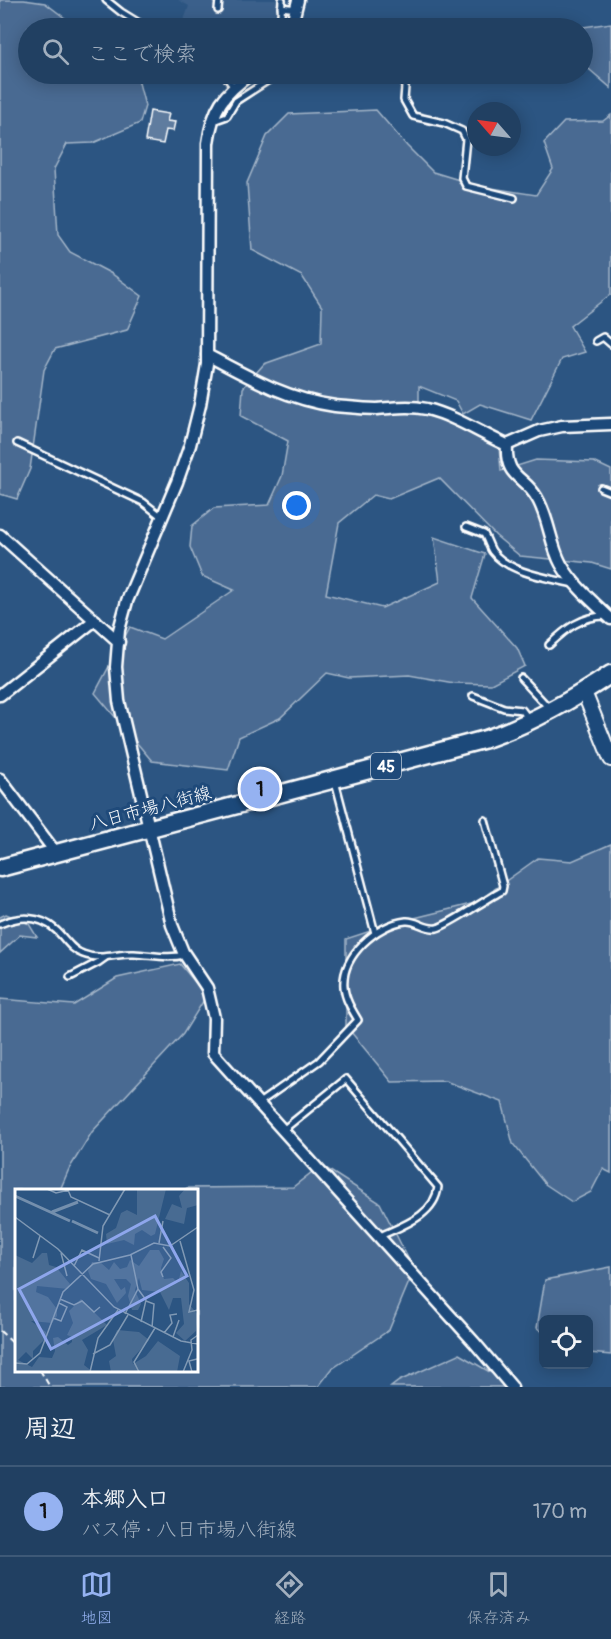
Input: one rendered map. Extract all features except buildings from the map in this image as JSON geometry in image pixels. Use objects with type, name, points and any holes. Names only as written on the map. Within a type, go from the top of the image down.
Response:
[{"type":"main road","name":"八日市場八街線","points":[[0,868],[486,739],[509,731],[551,710],[611,674]]},
{"type":"street","points":[[236,84],[219,103],[211,122],[208,143],[207,355],[200,405],[190,445],[127,601],[119,630],[116,667],[119,701],[172,925],[185,955],[207,988],[214,1018],[213,1053],[512,1387]]},
{"type":"street","points":[[207,355],[268,388],[307,400],[335,406],[376,409],[401,406],[427,409],[507,445],[539,431],[562,426],[611,424]]},
{"type":"street","points":[[507,445],[506,460],[512,472],[537,498],[561,564],[576,584],[609,617]]},
{"type":"street","points":[[0,535],[118,642]]},
{"type":"street","points":[[0,695],[95,620]]},
{"type":"street","points":[[584,692],[611,759]]},
{"type":"street","points":[[0,779],[56,853]]},
{"type":"lane","points":[[106,0],[130,18]]},
{"type":"lane","points":[[218,10],[219,0]]},
{"type":"lane","points":[[281,15],[282,3],[297,4]]},
{"type":"lane","points":[[211,122],[227,116],[236,101],[262,84]]},
{"type":"lane","points":[[405,84],[404,100],[413,116],[444,123],[462,131],[466,139],[462,178],[466,186],[514,198]]},
{"type":"lane","points":[[596,341],[603,337],[611,344]]},
{"type":"lane","points":[[17,442],[143,502],[162,517]]},
{"type":"lane","points":[[601,488],[611,492]]},
{"type":"lane","points":[[466,527],[484,534],[491,549],[498,557],[527,573],[576,584]]},
{"type":"lane","points":[[549,645],[568,627],[582,620],[594,616],[609,617]]},
{"type":"lane","points":[[521,678],[551,710]]},
{"type":"lane","points":[[473,696],[504,708],[522,710],[530,720]]},
{"type":"lane","points":[[334,780],[375,933]]},
{"type":"lane","points":[[258,1104],[319,1061],[358,1020],[349,1005],[344,981],[349,965],[362,943],[375,933],[405,921],[427,927],[440,927],[502,891],[503,886],[485,820]]},
{"type":"lane","points":[[0,924],[13,918],[39,918],[56,929],[71,947],[84,955],[106,957],[133,954],[166,958],[185,955]]},
{"type":"lane","points":[[70,977],[106,957]]},
{"type":"lane","points":[[282,1131],[346,1079],[438,1187],[437,1196],[424,1214],[378,1237]]},
{"type":"path","points":[[0,1331],[15,1345]]},
{"type":"path","points":[[41,1372],[50,1387]]},
{"type":"shaded area","points":[[0,0],[24,0],[45,3],[65,18],[18,18],[18,84],[139,84],[145,106],[140,123],[93,143],[67,144],[54,169],[58,235],[70,252],[112,274],[142,296],[127,330],[55,349],[44,370],[30,469],[17,499],[0,494]]},
{"type":"shaded area","points":[[178,0],[290,0],[287,18],[185,18],[189,6]]},
{"type":"shaded area","points":[[611,23],[611,88],[593,73],[593,26]]},
{"type":"shaded area","points":[[376,110],[433,172],[479,186],[536,195],[553,169],[544,143],[564,122],[603,121],[611,115],[611,294],[570,326],[585,352],[562,359],[531,420],[480,404],[463,414],[456,401],[419,386],[419,401],[444,421],[499,447],[501,471],[536,460],[594,462],[611,470],[611,569],[592,563],[520,556],[496,536],[439,478],[389,499],[373,495],[339,523],[326,594],[382,608],[440,582],[434,537],[485,554],[472,598],[517,648],[525,666],[491,684],[454,683],[409,675],[349,678],[327,673],[280,718],[239,737],[228,770],[152,761],[95,693],[130,627],[162,639],[234,590],[202,576],[190,547],[192,526],[214,508],[269,505],[282,476],[288,441],[241,416],[243,388],[264,364],[321,344],[322,307],[302,276],[252,250],[247,183],[267,136],[289,114]]},
{"type":"shaded area","points":[[611,844],[611,1173],[603,1169],[591,1192],[572,1202],[545,1184],[513,1144],[502,1102],[445,1081],[392,1082],[346,1026],[346,939],[398,922],[475,903],[538,858],[572,861]]},
{"type":"shaded area","points":[[6,914],[29,924],[37,937],[20,935],[0,953],[0,917]]},
{"type":"shaded area","points":[[180,964],[199,987],[204,1000],[183,1034],[92,1132],[69,1169],[60,1189],[15,1189],[15,1372],[198,1372],[198,1189],[186,1189],[293,1187],[321,1165],[380,1203],[414,1270],[389,1330],[332,1369],[318,1387],[0,1387],[0,999],[74,1005],[117,978]]},
{"type":"shaded area","points":[[611,1267],[611,1355],[593,1353],[593,1315],[539,1315],[545,1280]]},
{"type":"shaded area","points":[[459,1354],[507,1382],[507,1387],[391,1387],[399,1381]]},
{"type":"place","name":"本郷入口","points":[[260,789]]}]
